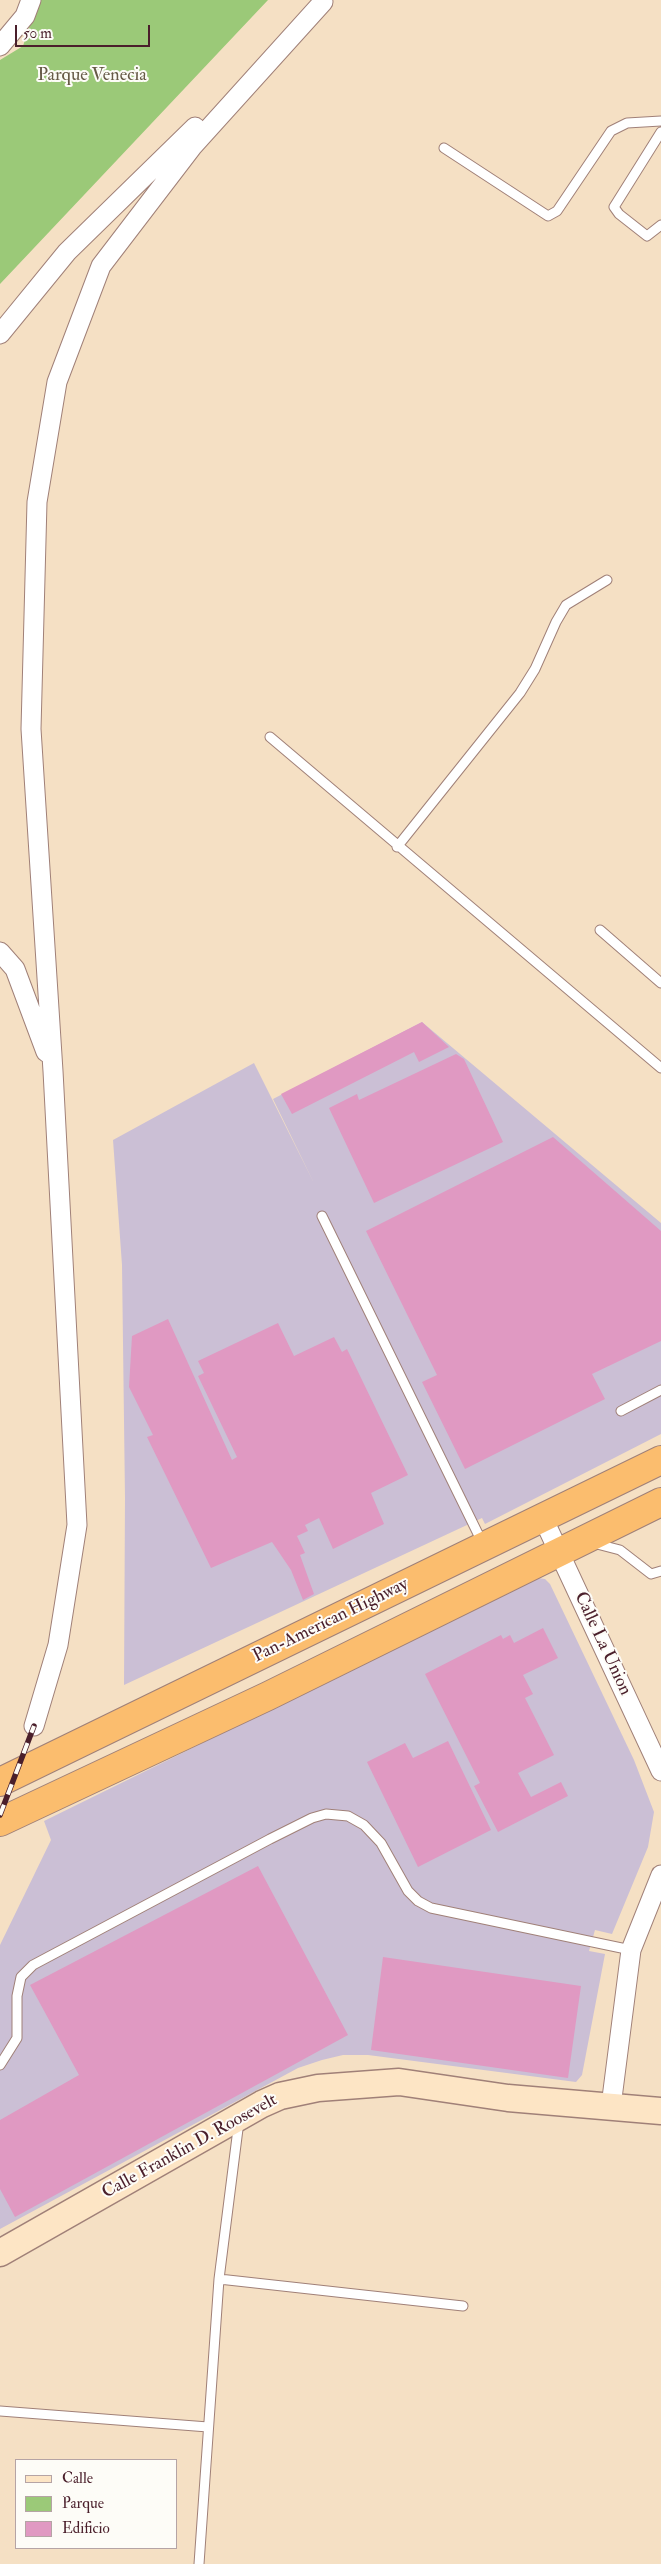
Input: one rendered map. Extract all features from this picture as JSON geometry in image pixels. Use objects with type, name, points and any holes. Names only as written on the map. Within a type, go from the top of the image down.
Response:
[{"type":"highway","name":"Pan-American Highway","points":[[0,1781],[661,1460]]},
{"type":"highway","points":[[622,1479],[616,1485],[612,1499],[621,1511],[636,1515]]},
{"type":"highway","points":[[0,1822],[276,1692],[661,1502]]},
{"type":"highway","points":[[515,1532],[534,1531],[545,1543],[544,1555],[533,1566]]},
{"type":"main road","name":"Calle Franklin D. Roosevelt","points":[[0,2252],[262,2104],[280,2096],[318,2088],[399,2082],[508,2098],[661,2111]]},
{"type":"street","points":[[0,46],[25,16],[31,0]]},
{"type":"street","points":[[0,334],[67,252],[324,1]]},
{"type":"street","points":[[34,1726],[58,1645],[77,1525],[54,1071],[31,729],[37,502],[57,382],[101,266],[192,147],[324,1]]},
{"type":"street","points":[[0,952],[15,969],[54,1071]]},
{"type":"street","name":"Calle La Union","points":[[543,1518],[571,1547],[661,1771]]},
{"type":"street","points":[[611,2106],[631,1950],[661,1875]]},
{"type":"lane","points":[[444,148],[548,216],[557,211],[611,131],[627,123],[661,121]]},
{"type":"lane","points":[[661,132],[614,207],[619,214],[647,236],[661,225]]},
{"type":"lane","points":[[397,847],[520,693],[566,605],[607,580]]},
{"type":"lane","points":[[270,737],[397,847],[661,1068]]},
{"type":"lane","points":[[600,930],[661,983]]},
{"type":"lane","points":[[322,1216],[484,1547]]},
{"type":"lane","points":[[621,1411],[661,1390]]},
{"type":"lane","points":[[571,1547],[620,1550],[651,1574],[661,1572]]},
{"type":"lane","points":[[0,2065],[17,2038],[17,1996],[21,1977],[33,1965],[270,1838],[312,1818],[326,1814],[348,1816],[364,1824],[381,1844],[408,1891],[418,1901],[431,1908],[631,1950]]},
{"type":"lane","points":[[198,2564],[219,2279],[239,2118]]},
{"type":"lane","points":[[219,2279],[463,2306]]},
{"type":"lane","points":[[0,2411],[208,2427]]},
{"type":"shaded area","points":[[422,1022],[661,1223],[661,1434],[485,1524],[482,1518],[124,1685],[125,1498],[122,1265],[113,1140],[254,1063],[314,1183],[273,1099]]},
{"type":"shaded area","points":[[538,1578],[545,1579],[550,1584],[634,1760],[654,1812],[648,1847],[612,1934],[595,1930],[589,1951],[605,1954],[582,2075],[576,2082],[368,2055],[343,2055],[322,2060],[298,2068],[0,2229],[0,1945],[51,1840],[44,1821]]},
{"type":"green space","name":"Parque Venecia","points":[[38,0],[268,0],[0,284],[0,60],[23,46]]},
{"type":"building","points":[[422,1022],[449,1047],[419,1062],[414,1052],[292,1114],[281,1094]]},
{"type":"building","points":[[456,1054],[464,1059],[503,1142],[374,1203],[329,1108],[357,1094],[359,1100]]},
{"type":"building","points":[[553,1137],[661,1231],[661,1341],[592,1374],[605,1399],[465,1469],[422,1382],[437,1375],[366,1231]]},
{"type":"building","points":[[168,1319],[232,1460],[237,1457],[198,1376],[204,1373],[198,1361],[278,1323],[294,1356],[334,1337],[342,1352],[347,1349],[408,1475],[371,1493],[384,1524],[333,1549],[319,1518],[305,1525],[308,1531],[297,1536],[305,1553],[300,1555],[314,1594],[303,1600],[291,1570],[272,1542],[211,1568],[147,1437],[153,1435],[129,1387],[132,1336]]},
{"type":"building","points":[[543,1628],[558,1658],[523,1675],[533,1694],[525,1698],[554,1755],[518,1773],[531,1797],[561,1782],[568,1796],[498,1832],[474,1786],[480,1783],[425,1674],[501,1635],[503,1639],[510,1635],[514,1643]]},
{"type":"building","points":[[448,1741],[491,1830],[418,1867],[367,1762],[405,1743],[413,1758]]},
{"type":"building","points":[[258,1866],[348,2035],[15,2217],[0,2189],[0,2120],[79,2075],[30,1985]]},
{"type":"building","points":[[383,1957],[581,1986],[568,2078],[371,2050]]},
{"type":"railway","points":[[0,1815],[34,1726]]}]
